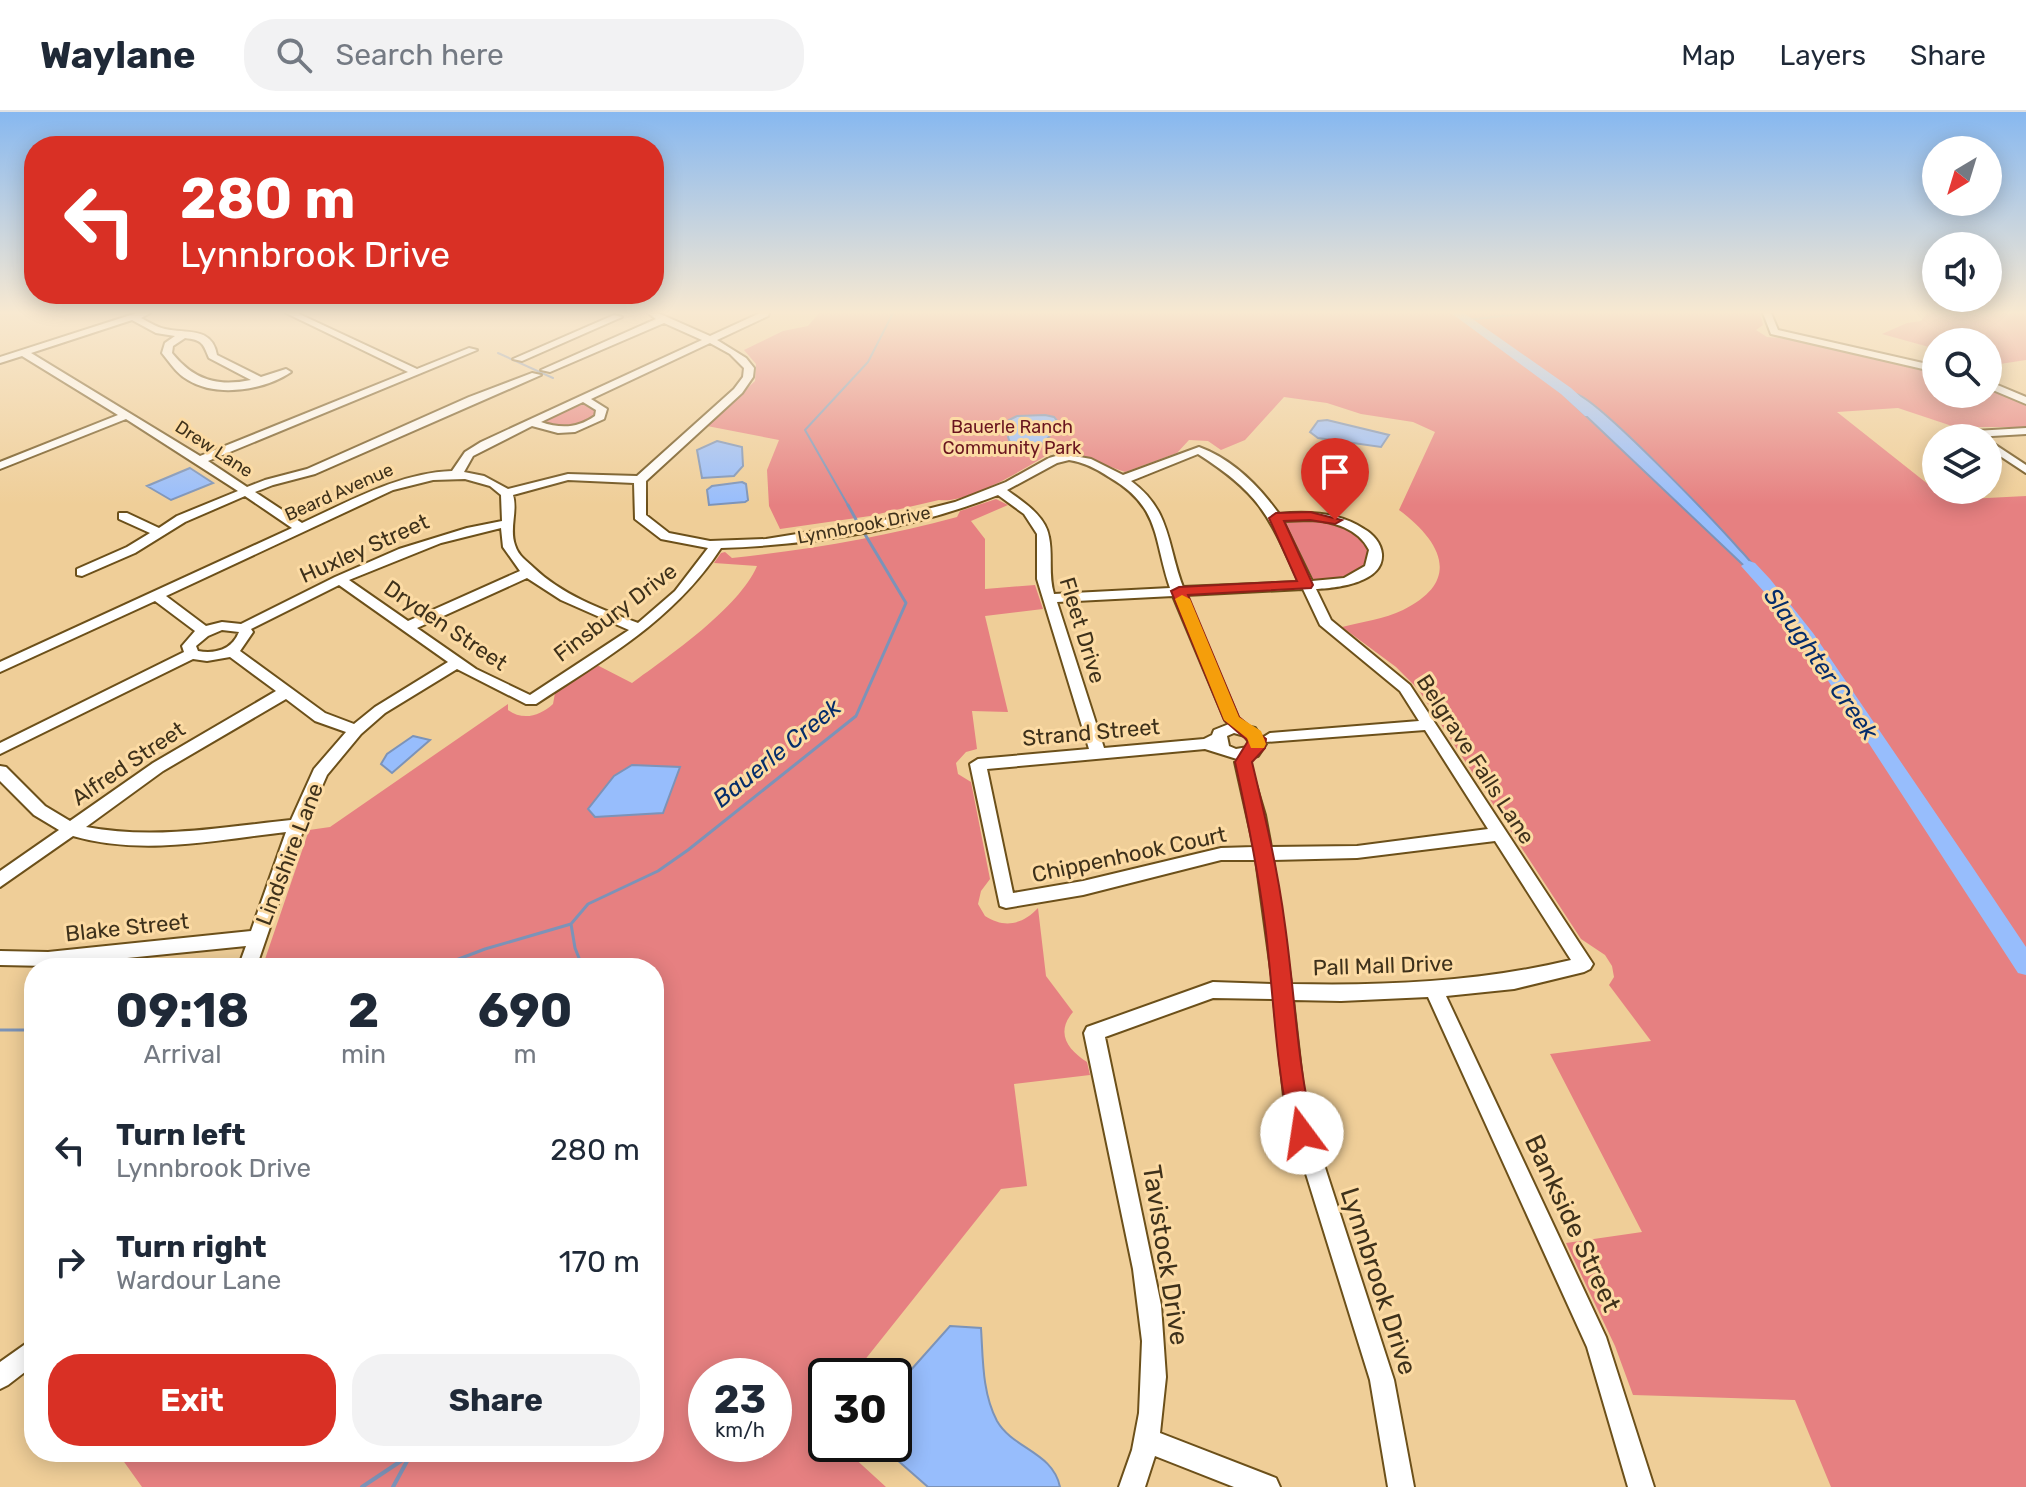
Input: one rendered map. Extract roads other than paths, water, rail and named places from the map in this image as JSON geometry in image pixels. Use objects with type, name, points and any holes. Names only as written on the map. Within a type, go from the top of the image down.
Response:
[{"type":"street","name":"Drew Lane","points":[[64,377],[199,460],[301,528]]},
{"type":"street","points":[[192,377],[210,386],[240,392],[272,377]]},
{"type":"street","points":[[253,377],[261,381]]},
{"type":"street","points":[[199,460],[403,377]]},
{"type":"street","points":[[82,572],[131,550],[157,531],[245,492],[273,480],[311,472],[525,377]]},
{"type":"street","points":[[456,475],[474,451],[628,377]]},
{"type":"street","points":[[638,628],[581,607],[531,571],[510,549],[510,507],[506,493],[568,477],[640,480],[747,377]]},
{"type":"street","points":[[2002,390],[2026,401]]},
{"type":"street","points":[[531,422],[558,431],[591,424],[600,417],[602,409],[583,398]]},
{"type":"street","points":[[0,466],[127,415]]},
{"type":"street","points":[[2002,434],[2026,431]]},
{"type":"street","name":"Belgrave Falls Lane","points":[[1122,480],[1199,450],[1243,479],[1276,518],[1325,622],[1397,680],[1584,964]]},
{"type":"street","points":[[2002,453],[2026,470]]},
{"type":"street","name":"Lynnbrook Drive","points":[[640,480],[635,502],[649,525],[677,539],[715,547],[752,545],[933,512],[999,490],[1067,457],[1097,466],[1122,480],[1145,499],[1156,515],[1169,568],[1238,741],[1264,853],[1295,1106],[1382,1380],[1401,1487]]},
{"type":"street","name":"Beard Avenue","points":[[0,667],[399,484],[456,475],[488,481],[506,493]]},
{"type":"street","name":"Fleet Drive","points":[[999,490],[1029,512],[1041,529],[1044,540],[1043,579],[1098,753]]},
{"type":"street","points":[[123,516],[157,531]]},
{"type":"street","points":[[1049,598],[1341,583],[1359,577],[1375,564],[1375,547],[1363,533],[1335,520],[1310,516],[1276,518]]},
{"type":"street","name":"Huxley Street","points":[[243,628],[415,545],[463,531],[508,523]]},
{"type":"street","name":"Finsbury Drive","points":[[531,701],[638,628],[692,581],[715,547]]},
{"type":"street","points":[[407,627],[531,571]]},
{"type":"street","name":"Dryden Street","points":[[340,580],[457,663],[484,680],[531,701]]},
{"type":"street","points":[[156,595],[205,632]]},
{"type":"street","points":[[222,626],[243,628],[246,637],[231,651],[204,658],[189,651],[192,641],[205,632],[222,626]]},
{"type":"street","points":[[231,651],[329,721],[356,730]]},
{"type":"street","points":[[0,749],[192,654]]},
{"type":"street","name":"Lindshire Lane","points":[[251,958],[297,825],[320,773],[356,730],[403,693],[457,663]]},
{"type":"street","name":"Alfred Street","points":[[0,880],[178,754],[286,692]]},
{"type":"street","name":"Strand Street","points":[[1006,901],[978,764],[1429,725]]},
{"type":"street","points":[[0,771],[46,816],[91,835],[130,839],[297,825]]},
{"type":"street","name":"Chippenhook Court","points":[[1006,901],[1083,888],[1208,856],[1379,850],[1499,834]]},
{"type":"street","name":"Blake Street","points":[[58,958],[258,938]]},
{"type":"street","name":"Blake Street","points":[[0,958],[24,958]]},
{"type":"street","name":"Pall Mall Drive","points":[[1094,1033],[1201,993],[1226,988],[1281,991],[1434,989],[1514,981],[1584,964]]},
{"type":"street","name":"Bankside Street","points":[[1434,989],[1598,1345],[1641,1487]]},
{"type":"street","name":"Tavistock Drive","points":[[1094,1033],[1154,1321],[1156,1354],[1148,1441],[1132,1487]]},
{"type":"street","points":[[0,1377],[24,1358]]},
{"type":"street","points":[[1148,1441],[1267,1487]]},
{"type":"water","points":[[1576,394],[1607,417],[1684,491],[1745,555],[1778,598],[1566,397]]},
{"type":"water","points":[[1017,416],[1054,417],[1058,422],[1040,446],[1027,449],[1011,445],[1009,420]]},
{"type":"water","points":[[1327,420],[1389,435],[1381,447],[1318,438],[1310,432],[1318,421]]},
{"type":"water","points":[[717,441],[742,447],[743,466],[734,476],[702,478],[697,450]]},
{"type":"water","points":[[190,468],[213,483],[171,500],[147,486]]},
{"type":"water","points":[[746,484],[748,500],[709,505],[707,490],[712,486]]},
{"type":"water","points":[[413,736],[430,740],[392,773],[381,764],[387,754]]},
{"type":"water","points":[[632,765],[680,767],[663,813],[595,817],[588,809],[614,776]]},
{"type":"water","points":[[950,1326],[981,1328],[986,1387],[997,1421],[1049,1466],[1060,1487],[928,1487],[900,1462],[912,1462],[912,1369]]},
{"type":"waterway","name":"Bauerle Creek","points":[[849,507],[805,430],[854,377]]},
{"type":"waterway","name":"Slaughter Creek","points":[[1547,377],[1590,413]]},
{"type":"waterway","name":"Bauerle Creek","points":[[848,505],[859,525]]},
{"type":"waterway","name":"Bauerle Creek","points":[[571,924],[588,904],[658,871],[688,850],[856,716],[906,603],[863,531]]},
{"type":"waterway","name":"Slaughter Creek","points":[[1749,566],[1820,655],[2026,966]]},
{"type":"waterway","points":[[461,958],[571,924]]},
{"type":"waterway","name":"Bauerle Creek","points":[[571,924],[579,958]]},
{"type":"waterway","points":[[0,1030],[24,1030]]},
{"type":"waterway","points":[[362,1487],[400,1462]]},
{"type":"waterway","name":"Bauerle Creek","points":[[393,1487],[407,1462]]},
{"type":"park label","name":"Bauerle Ranch Community Park","points":[[1012,437]]}]
